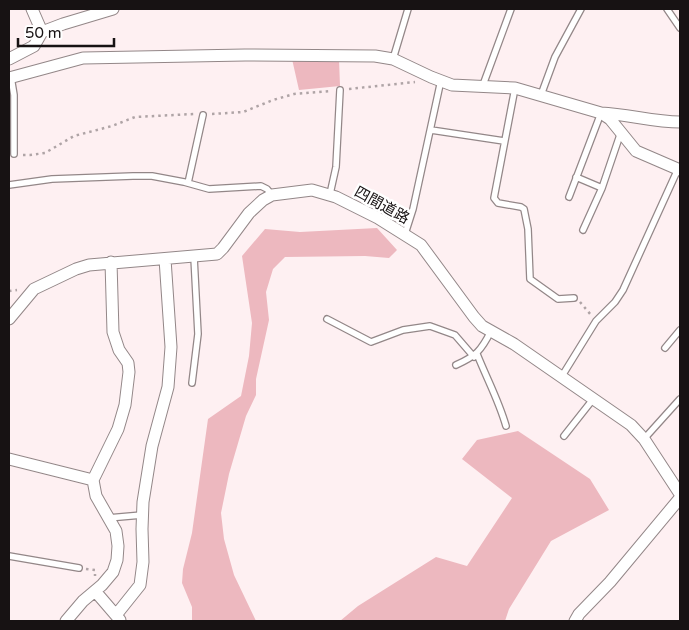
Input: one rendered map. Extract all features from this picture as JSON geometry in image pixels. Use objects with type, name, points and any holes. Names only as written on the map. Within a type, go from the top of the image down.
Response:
[{"type":"street","points":[[32,9],[42,32]]},
{"type":"street","points":[[9,58],[34,46],[42,32],[113,9]]},
{"type":"street","points":[[10,77],[83,58],[245,54],[375,56],[393,59],[452,85],[515,88],[541,94],[600,113],[610,119],[636,151],[679,170]]},
{"type":"street","points":[[600,113],[619,114],[665,122],[680,122]]},
{"type":"street","name":"四間道路","points":[[272,195],[312,190],[330,194],[378,218],[421,245],[482,326],[514,344],[631,425],[644,439],[680,494]]},
{"type":"street","points":[[9,319],[34,289],[76,269],[111,262],[216,254],[223,248],[249,213],[272,195]]},
{"type":"street","points":[[95,591],[119,618],[140,585],[143,562],[142,515],[152,446],[168,387],[171,346],[165,259]]},
{"type":"street","points":[[66,621],[83,601],[113,572],[118,546],[116,531],[96,496],[93,480],[118,429],[125,405],[129,372],[128,363],[119,350],[113,332],[111,262]]},
{"type":"street","points":[[9,459],[93,480]]},
{"type":"street","points":[[575,621],[579,614],[610,582],[680,498]]},
{"type":"lane","points":[[393,59],[408,9]]},
{"type":"lane","points":[[483,85],[510,9]]},
{"type":"lane","points":[[541,94],[555,57],[581,9]]},
{"type":"lane","points":[[667,9],[680,28]]},
{"type":"lane","points":[[10,77],[14,94],[14,154]]},
{"type":"lane","points":[[405,234],[431,130],[436,79]]},
{"type":"lane","points":[[515,88],[494,198],[498,203],[524,209],[528,229],[530,279],[558,299],[574,298]]},
{"type":"lane","points":[[330,194],[336,167],[340,90]]},
{"type":"lane","points":[[569,197],[600,113]]},
{"type":"lane","points":[[188,183],[203,114]]},
{"type":"lane","points":[[431,130],[504,141]]},
{"type":"lane","points":[[583,230],[602,188],[621,132]]},
{"type":"lane","points":[[562,376],[596,321],[614,302],[622,290],[679,170]]},
{"type":"lane","points":[[9,185],[52,179],[152,176],[209,189],[261,186],[272,195]]},
{"type":"lane","points":[[576,177],[602,188]]},
{"type":"lane","points":[[192,383],[198,334],[194,257]]},
{"type":"lane","points":[[327,319],[370,342],[403,330],[430,326],[455,335],[475,355],[496,396],[506,426]]},
{"type":"lane","points":[[665,348],[680,330]]},
{"type":"lane","points":[[456,366],[483,348],[491,331]]},
{"type":"lane","points":[[564,436],[594,398]]},
{"type":"lane","points":[[644,439],[680,399]]},
{"type":"lane","points":[[108,518],[142,515]]},
{"type":"lane","points":[[9,556],[79,568]]},
{"type":"path","points":[[14,154],[30,155],[44,153],[74,136],[112,126],[135,117],[234,114],[294,94],[414,83],[436,79]]},
{"type":"path","points":[[574,298],[577,297],[596,321]]},
{"type":"path","points":[[79,568],[95,570],[95,591]]},
{"type":"shaded area","points":[[292,59],[339,59],[340,86],[299,90]]},
{"type":"shaded area","points":[[377,228],[397,250],[389,258],[365,256],[285,257],[273,269],[266,292],[269,320],[256,379],[256,395],[246,416],[229,474],[221,513],[224,539],[234,575],[256,621],[192,621],[192,607],[182,583],[183,569],[192,533],[208,419],[241,396],[249,356],[252,323],[242,256],[265,229],[300,232]]},
{"type":"shaded area","points":[[518,431],[590,479],[609,510],[551,541],[509,609],[505,621],[340,621],[358,606],[436,557],[467,566],[512,498],[462,459],[477,440]]}]
